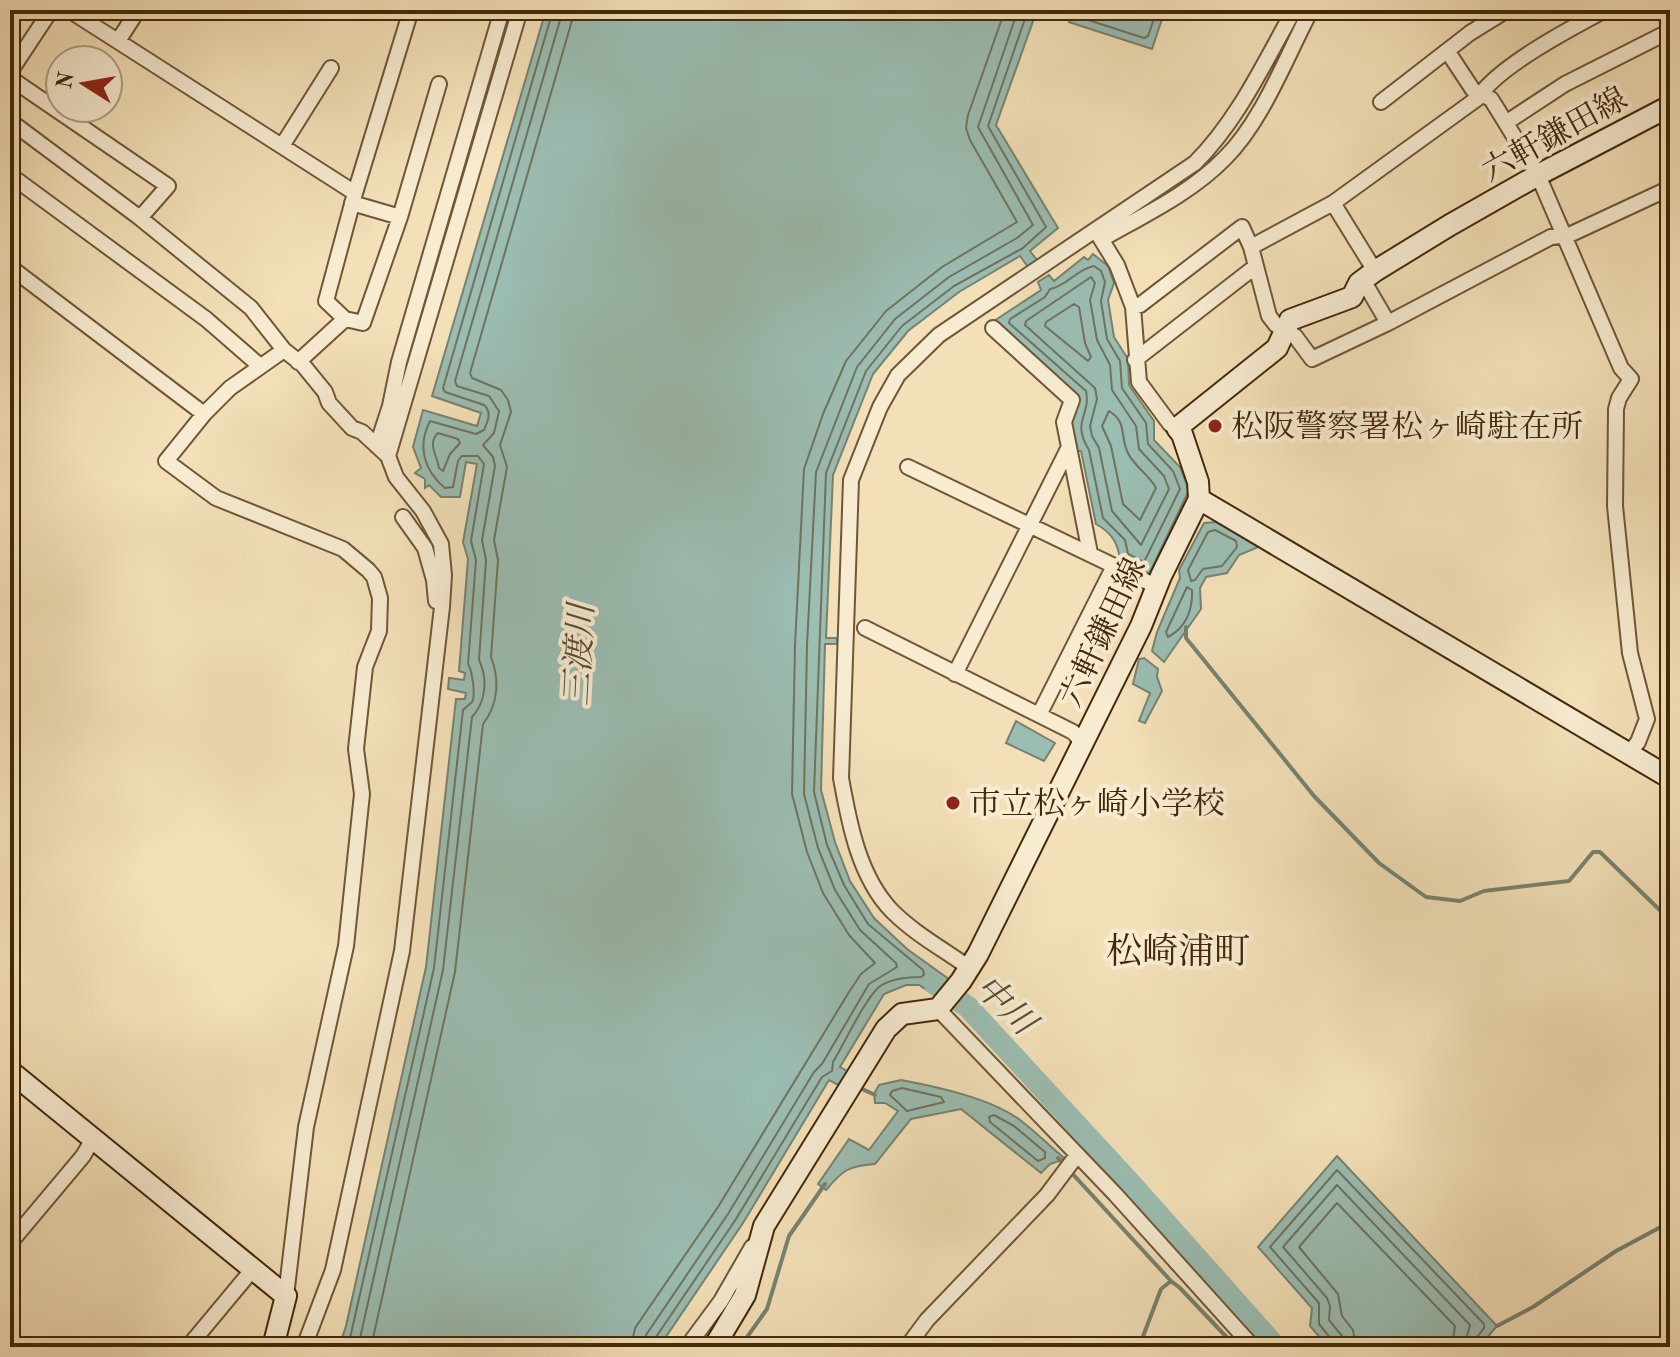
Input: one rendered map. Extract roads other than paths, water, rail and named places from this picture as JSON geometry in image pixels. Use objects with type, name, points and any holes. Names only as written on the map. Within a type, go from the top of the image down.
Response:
[{"type":"main road","name":"六軒鎌田線","points":[[1177,428],[1277,348],[1290,320],[1352,297],[1369,275],[1538,175],[1670,106]]},
{"type":"main road","points":[[1177,428],[1182,434],[1198,482],[1195,504],[1670,778]]},
{"type":"main road","name":"六軒鎌田線","points":[[938,1009],[978,954],[1083,743],[1195,504]]},
{"type":"main road","points":[[714,1347],[745,1295],[764,1226],[856,1077],[895,1020],[912,1012],[938,1009]]},
{"type":"main road","points":[[10,1071],[286,1296],[273,1347]]},
{"type":"street","points":[[51,10],[10,75],[168,186],[140,218]]},
{"type":"street","points":[[69,10],[282,146],[353,198],[400,217]]},
{"type":"street","points":[[118,41],[138,10]]},
{"type":"street","points":[[411,10],[353,198],[326,301],[345,319],[363,323],[400,217],[439,84]]},
{"type":"street","points":[[383,451],[399,362],[502,10]]},
{"type":"street","points":[[383,451],[520,10]]},
{"type":"street","points":[[1099,235],[1195,163],[1217,141],[1294,10]]},
{"type":"street","points":[[965,974],[886,904],[870,878],[849,820],[841,778],[851,480],[880,407],[898,375],[939,335],[1047,263],[1187,190],[1225,158],[1254,119],[1311,10]]},
{"type":"street","points":[[1381,102],[1470,33],[1507,10]]},
{"type":"street","points":[[1251,247],[1333,203],[1411,149],[1515,64],[1605,10]]},
{"type":"street","points":[[1507,122],[1565,84],[1668,32],[1670,26],[1663,10]]},
{"type":"street","points":[[1448,52],[1473,90],[1491,99],[1538,175],[1621,368],[1631,379],[1616,409],[1615,506],[1630,653],[1647,719],[1638,742],[1629,753]]},
{"type":"street","points":[[282,146],[331,68]]},
{"type":"street","points":[[10,121],[140,218],[251,308],[282,352],[298,362],[352,428],[362,432],[383,451],[396,477],[423,511],[441,544],[444,575],[442,607],[402,951],[333,1270],[304,1347]]},
{"type":"street","points":[[10,175],[215,326],[260,366]]},
{"type":"street","points":[[1133,307],[1140,305],[1242,227],[1251,247],[1269,316],[1276,325],[1295,336],[1312,359],[1388,323],[1551,237],[1569,235],[1670,188]]},
{"type":"street","points":[[1333,203],[1369,275],[1388,323]]},
{"type":"street","points":[[1099,235],[1117,265],[1133,307],[1139,382],[1170,424],[1177,428]]},
{"type":"street","points":[[1135,360],[1256,266]]},
{"type":"street","points":[[10,267],[204,414]]},
{"type":"street","points":[[298,362],[345,319]]},
{"type":"street","points":[[993,328],[1072,400],[1064,422],[1090,553]]},
{"type":"street","points":[[282,352],[230,388],[204,414],[166,461],[200,488],[228,503],[354,556],[374,577],[380,598],[379,631],[365,667],[357,736],[356,762],[362,794],[346,946],[306,1127],[286,1296]]},
{"type":"street","points":[[955,674],[1069,447]]},
{"type":"street","points":[[908,467],[1114,566],[1159,581]]},
{"type":"street","points":[[403,517],[425,548],[434,580],[435,600],[442,607]]},
{"type":"street","points":[[1039,715],[1114,566]]},
{"type":"street","points":[[865,628],[1073,732],[1083,743]]},
{"type":"street","points":[[938,1009],[1070,1163],[1253,1347]]},
{"type":"street","points":[[10,1243],[83,1156],[93,1139]]},
{"type":"street","points":[[907,1347],[927,1320],[1047,1195],[1070,1163]]},
{"type":"street","points":[[687,1347],[721,1301],[764,1226]]},
{"type":"street","points":[[188,1347],[253,1269]]},
{"type":"water","name":"三渡川","points":[[546,10],[1037,10],[996,125],[1058,228],[1030,251],[1037,260],[1028,267],[1020,256],[959,292],[908,331],[873,374],[833,475],[826,638],[837,638],[837,644],[825,644],[821,790],[835,842],[850,881],[874,918],[907,949],[950,980],[936,996],[919,985],[906,985],[884,994],[840,1067],[849,1072],[840,1086],[829,1080],[743,1223],[659,1347],[339,1347],[426,967],[456,699],[465,699],[466,693],[448,689],[449,678],[464,680],[465,673],[459,671],[468,559],[463,542],[477,464],[466,462],[460,497],[441,497],[429,485],[425,488],[425,479],[415,473],[421,468],[413,447],[423,410],[477,426],[481,413],[432,396]]},
{"type":"water","points":[[1073,10],[1165,10],[1152,49],[1069,22]]},
{"type":"water","points":[[1093,254],[1108,266],[1114,283],[1108,300],[1114,337],[1128,359],[1129,385],[1154,421],[1154,440],[1180,467],[1189,490],[1149,574],[1120,560],[1113,539],[1096,524],[1081,451],[1076,451],[1071,424],[1079,396],[994,321],[1041,290],[1038,282],[1049,275],[1054,281],[1084,257],[1088,260]]},
{"type":"water","points":[[1216,522],[1261,546],[1239,555],[1227,573],[1206,577],[1200,588],[1201,609],[1164,662],[1152,651],[1180,578],[1179,570],[1204,523]]},
{"type":"water","points":[[1144,658],[1158,669],[1157,677],[1162,691],[1145,723],[1139,721],[1150,693],[1133,684],[1139,659]]},
{"type":"water","points":[[1016,721],[1055,743],[1044,761],[1006,743]]},
{"type":"water","points":[[901,1080],[963,1094],[994,1105],[1020,1120],[1063,1157],[1062,1160],[1050,1164],[1041,1173],[961,1109],[911,1119],[875,1164],[847,1170],[826,1190],[818,1184],[849,1139],[869,1150],[898,1111],[885,1103],[875,1103],[874,1094],[879,1085]]},
{"type":"water","points":[[1337,1156],[1497,1326],[1479,1347],[1328,1347],[1310,1326],[1312,1308],[1258,1247]]},
{"type":"waterway","points":[[1186,627],[1186,638],[1314,796],[1379,863],[1426,897],[1460,901],[1484,891],[1569,881],[1593,852],[1600,852],[1670,920]]},
{"type":"waterway","name":"中川","points":[[935,984],[968,1007],[1276,1347]]},
{"type":"waterway","points":[[858,1087],[875,1095]]},
{"type":"waterway","points":[[1058,1158],[1171,1281],[1161,1289],[1139,1347]]},
{"type":"waterway","points":[[740,1347],[767,1309],[789,1236],[825,1184]]},
{"type":"waterway","points":[[1497,1326],[1533,1307],[1616,1251],[1670,1222]]},
{"type":"waterway","points":[[1171,1281],[1236,1347]]},
{"type":"place","name":"松阪警察署松ヶ崎駐在所","points":[[1215,426]]},
{"type":"place","name":"市立松ヶ崎小学校","points":[[953,803]]},
{"type":"district","name":"松崎浦町","points":[[1178,950]]}]
